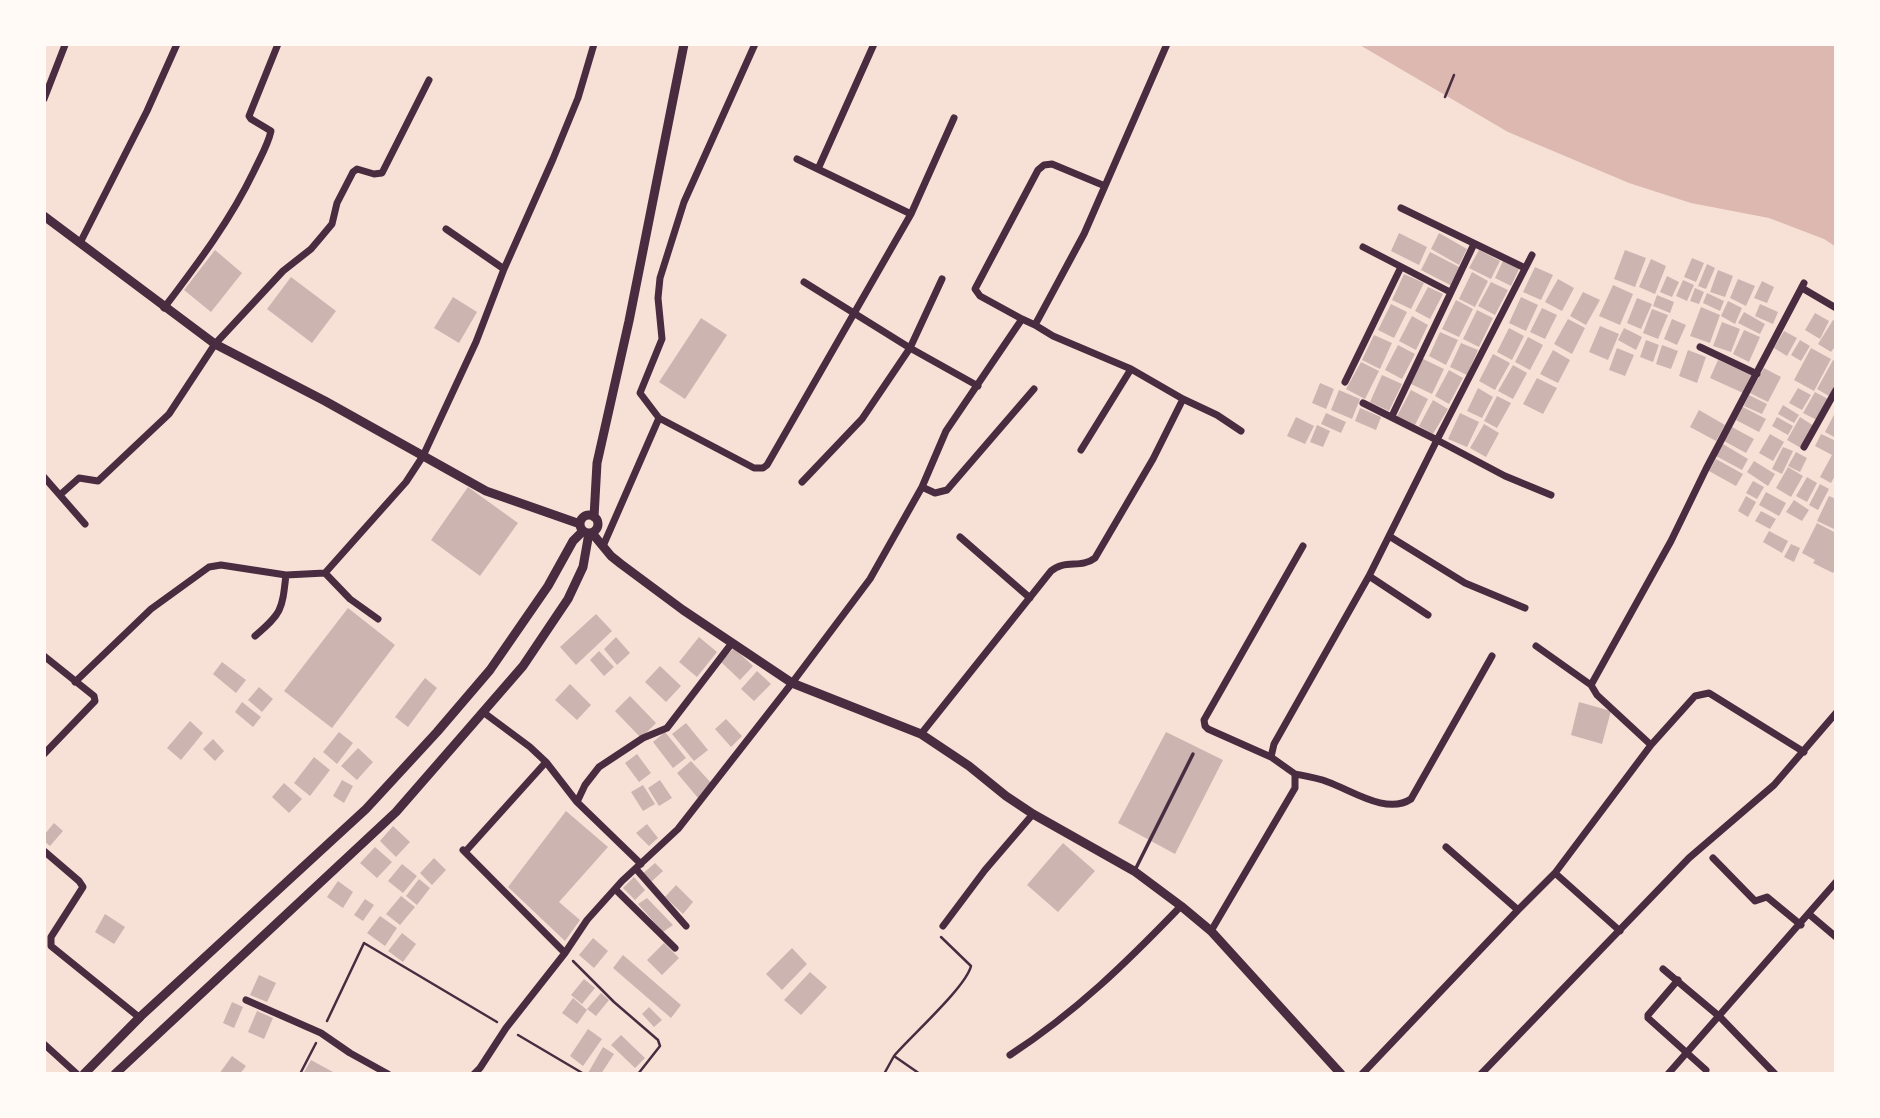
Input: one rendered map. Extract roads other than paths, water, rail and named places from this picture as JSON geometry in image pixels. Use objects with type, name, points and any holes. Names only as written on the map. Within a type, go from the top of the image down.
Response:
[{"type":"street","points":[[80,243],[147,111],[177,44]]},
{"type":"street","points":[[164,308],[239,202],[266,145],[271,131],[249,116],[278,44]]},
{"type":"street","points":[[75,682],[151,609],[209,567],[221,565],[286,575],[325,573],[406,482],[424,456],[476,342],[504,269],[573,110],[594,44]]},
{"type":"street","points":[[85,1074],[140,1018],[366,809],[490,670],[548,586],[573,541],[597,525],[594,517],[597,463],[629,321],[684,44]]},
{"type":"street","points":[[755,44],[684,202],[660,278],[658,298],[662,339],[640,393],[659,418],[754,468],[763,468],[855,314],[911,214],[954,118]]},
{"type":"street","points":[[818,169],[874,44]]},
{"type":"street","points":[[1035,325],[1084,234],[1167,44]]},
{"type":"street","points":[[44,99],[65,45]]},
{"type":"street","points":[[61,494],[79,478],[98,481],[169,414],[215,344],[283,271],[311,249],[332,224],[337,203],[353,172],[357,169],[371,174],[382,173],[429,80]]},
{"type":"street","points":[[797,159],[911,214]]},
{"type":"street","points":[[1105,186],[1052,164],[1044,165],[1033,177],[975,289],[980,296],[1053,336],[1131,369],[1241,431]]},
{"type":"street","points":[[1401,208],[1525,268]]},
{"type":"street","points":[[44,216],[215,344],[315,395],[486,491],[586,530],[611,556],[683,610],[792,683],[921,734],[1033,814],[1134,872],[1211,931],[1342,1074]]},
{"type":"street","points":[[446,229],[504,269]]},
{"type":"street","points":[[1392,416],[1474,244]]},
{"type":"street","points":[[1363,247],[1450,292]]},
{"type":"street","points":[[1271,757],[1273,744],[1369,576],[1532,256]]},
{"type":"street","points":[[1345,382],[1401,267]]},
{"type":"street","points":[[802,482],[862,419],[910,348],[942,279]]},
{"type":"street","points":[[804,282],[910,348],[978,386]]},
{"type":"street","points":[[1591,685],[1671,541],[1803,285],[1836,308]]},
{"type":"street","points":[[474,1074],[587,920],[638,866],[678,829],[870,579],[922,487],[946,431],[1022,319]]},
{"type":"street","points":[[1700,347],[1757,374]]},
{"type":"street","points":[[1081,450],[1131,369]]},
{"type":"street","points":[[922,487],[935,492],[947,490],[1034,390]]},
{"type":"street","points":[[1804,447],[1836,390]]},
{"type":"street","points":[[921,734],[1056,566],[1084,565],[1095,558],[1153,459],[1183,399]]},
{"type":"street","points":[[1363,403],[1505,476],[1552,495]]},
{"type":"street","points":[[603,546],[659,418]]},
{"type":"street","points":[[44,477],[85,524]]},
{"type":"street","points":[[116,1074],[396,812],[523,666],[568,599],[583,567],[585,516],[594,517]]},
{"type":"street","points":[[1389,536],[1465,583],[1525,608]]},
{"type":"street","points":[[960,537],[1030,598]]},
{"type":"street","points":[[1303,546],[1204,720],[1208,729],[1271,757],[1295,775],[1324,780],[1382,803],[1394,806],[1404,804],[1412,799],[1492,656]]},
{"type":"street","points":[[325,573],[350,599],[378,619]]},
{"type":"street","points":[[255,636],[280,612],[286,575]]},
{"type":"street","points":[[1369,576],[1428,615]]},
{"type":"street","points":[[577,802],[599,767],[643,738],[667,728],[732,643]]},
{"type":"street","points":[[1536,646],[1591,685],[1597,695],[1651,745]]},
{"type":"street","points":[[44,656],[94,696],[95,701],[44,754]]},
{"type":"street","points":[[1362,1074],[1555,873],[1651,745],[1695,696],[1709,693],[1804,752]]},
{"type":"street","points":[[483,712],[546,762],[577,802],[595,817],[638,866],[686,926]]},
{"type":"street","points":[[1481,1074],[1689,858],[1774,785],[1836,713]]},
{"type":"street","points":[[546,762],[464,851],[565,953]]},
{"type":"street","points":[[1211,931],[1295,788],[1295,775]]},
{"type":"street","points":[[943,926],[985,870],[1033,814]]},
{"type":"street","points":[[1446,847],[1518,910]]},
{"type":"street","points":[[44,851],[83,887],[51,937],[51,946],[140,1018]]},
{"type":"street","points":[[1713,858],[1755,901],[1767,897],[1801,925]]},
{"type":"street","points":[[1555,873],[1620,931]]},
{"type":"street","points":[[1668,1074],[1810,915],[1836,882]]},
{"type":"street","points":[[615,890],[676,948]]},
{"type":"street","points":[[1010,1055],[1077,1008],[1120,969],[1181,906]]},
{"type":"street","points":[[1810,915],[1836,937]]},
{"type":"street","points":[[1663,969],[1720,1017],[1774,1074]]},
{"type":"street","points":[[1678,980],[1648,1018],[1686,1055],[1706,1070]]},
{"type":"street","points":[[246,1000],[321,1033],[388,1074]]},
{"type":"street","points":[[44,1044],[77,1074]]},
{"type":"lane","points":[[1134,872],[1193,754]]}]
